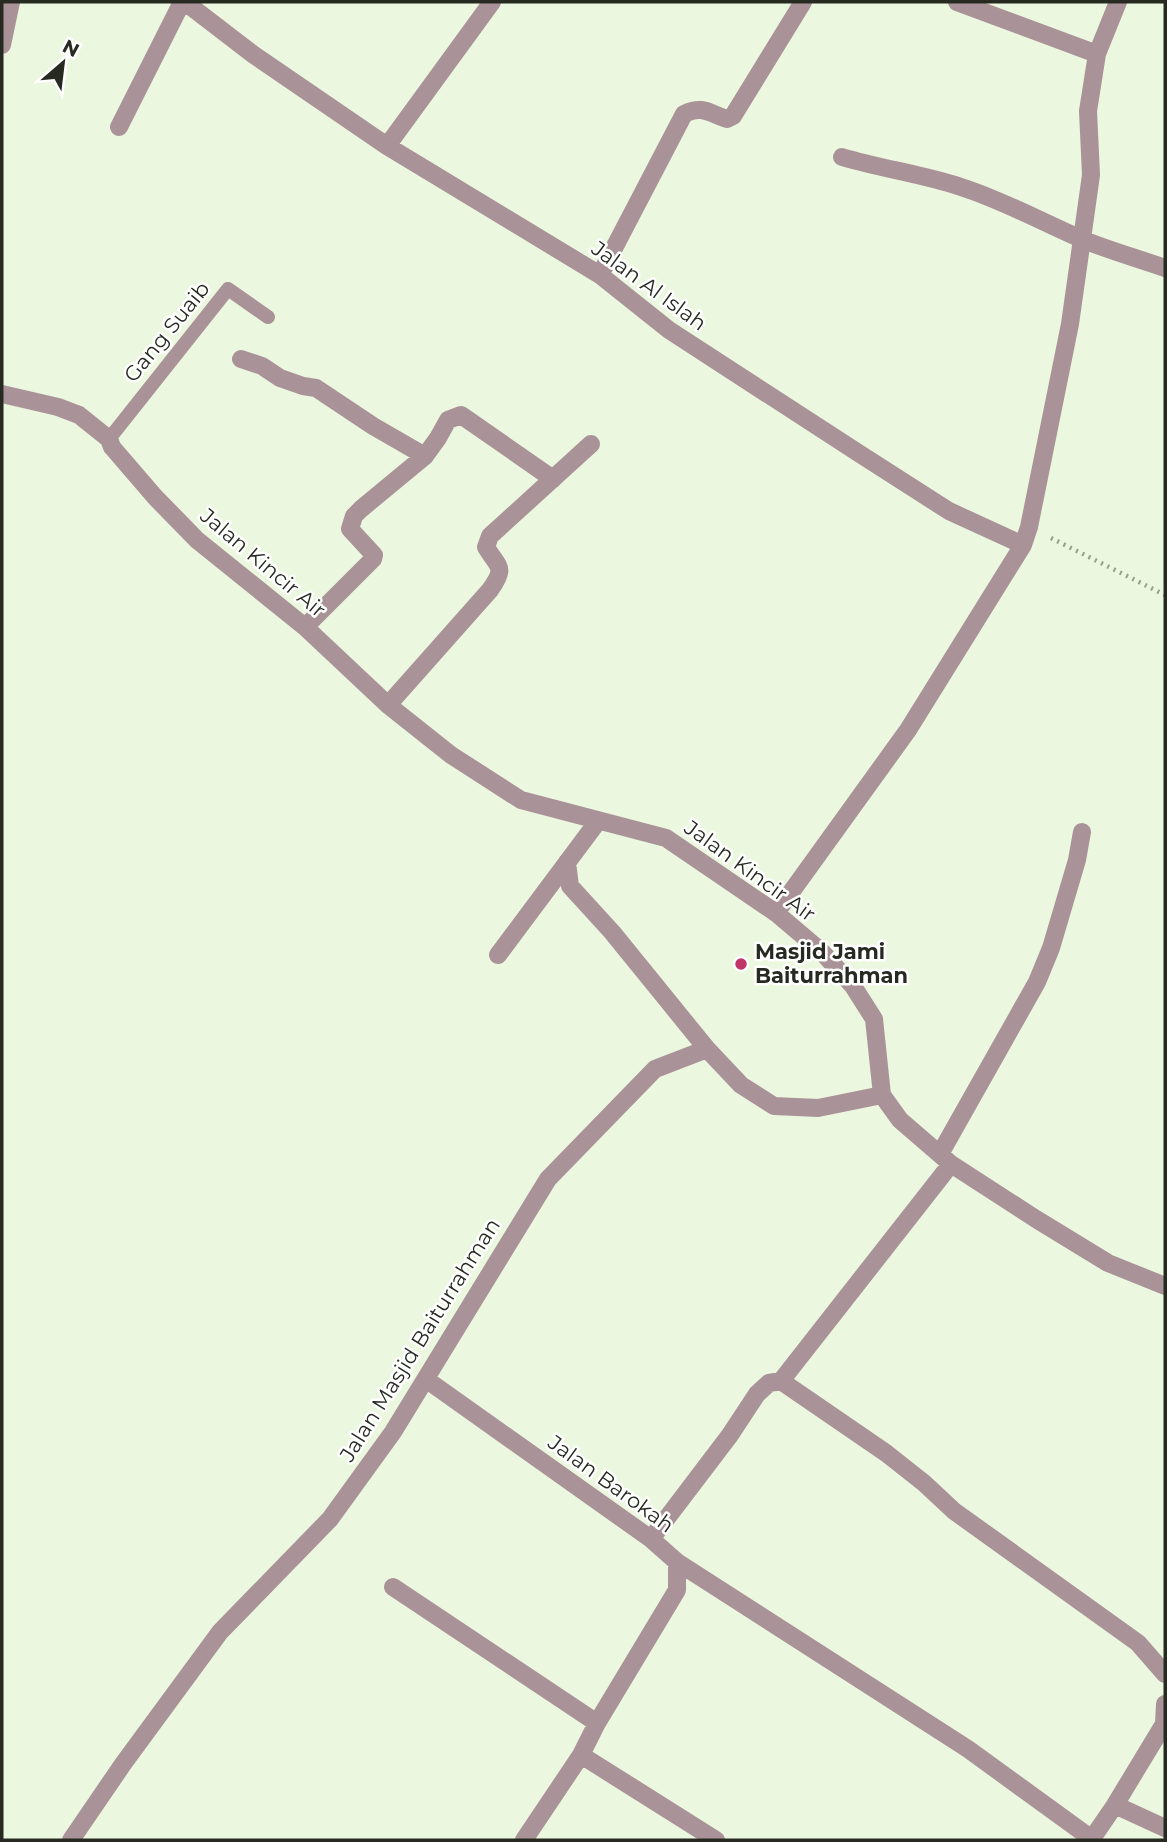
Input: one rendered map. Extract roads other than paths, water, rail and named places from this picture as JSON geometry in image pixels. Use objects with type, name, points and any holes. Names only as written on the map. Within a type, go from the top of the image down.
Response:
[{"type":"street","points":[[2,45],[11,2]]},
{"type":"street","points":[[119,127],[184,2]]},
{"type":"street","name":"Jalan Al Islah","points":[[184,2],[254,55],[387,146],[600,275],[669,330],[860,454],[949,511],[1023,545]]},
{"type":"street","points":[[387,146],[492,2]]},
{"type":"street","points":[[600,275],[684,114],[701,109],[727,119],[733,116],[803,2]]},
{"type":"street","points":[[957,2],[1097,54]]},
{"type":"street","points":[[776,913],[908,730],[1023,545],[1029,527],[1070,324],[1091,175],[1088,111],[1097,54],[1118,2]]},
{"type":"street","points":[[842,157],[964,188],[1082,239],[1165,268]]},
{"type":"street","points":[[241,359],[262,366],[280,378],[316,388],[425,456]]},
{"type":"street","name":"Jalan Kincir Air","points":[[2,394],[58,407],[79,415],[109,439],[112,447],[155,497],[197,540],[305,627],[388,705],[451,755],[521,800],[666,838],[776,913],[822,953],[853,986],[874,1019],[882,1095]]},
{"type":"street","points":[[305,627],[373,559],[373,555],[350,529],[354,516],[425,456],[448,420],[461,415],[553,479]]},
{"type":"street","points":[[388,705],[491,590],[499,577],[500,566],[486,547],[490,536],[591,444]]},
{"type":"street","points":[[498,955],[598,821]]},
{"type":"street","points":[[781,1381],[945,1159],[1037,982],[1059,923],[1082,832]]},
{"type":"street","points":[[567,862],[570,886],[612,932],[707,1049],[741,1085],[774,1106],[818,1108],[882,1095],[900,1120],[945,1159],[1108,1263],[1165,1286]]},
{"type":"street","name":"Jalan Masjid Baiturrahman","points":[[71,1840],[220,1632],[330,1519],[393,1432],[548,1179],[655,1069],[707,1049]]},
{"type":"street","name":"Jalan Barokah","points":[[426,1380],[652,1539],[677,1562],[677,1590],[597,1723],[581,1755],[524,1840]]},
{"type":"street","points":[[652,1539],[730,1435],[757,1394],[769,1383],[781,1381],[886,1452],[954,1511],[1139,1643],[1165,1674]]},
{"type":"street","points":[[677,1562],[968,1749],[1092,1840],[1164,1724],[1165,1704]]},
{"type":"street","points":[[393,1587],[597,1723]]},
{"type":"street","points":[[581,1755],[716,1840]]},
{"type":"street","points":[[1115,1805],[1165,1828]]},
{"type":"lane","name":"Gang Suaib","points":[[109,439],[228,289],[268,317]]},
{"type":"place","name":"Masjid Jami Baiturrahman","points":[[741,964]]}]
